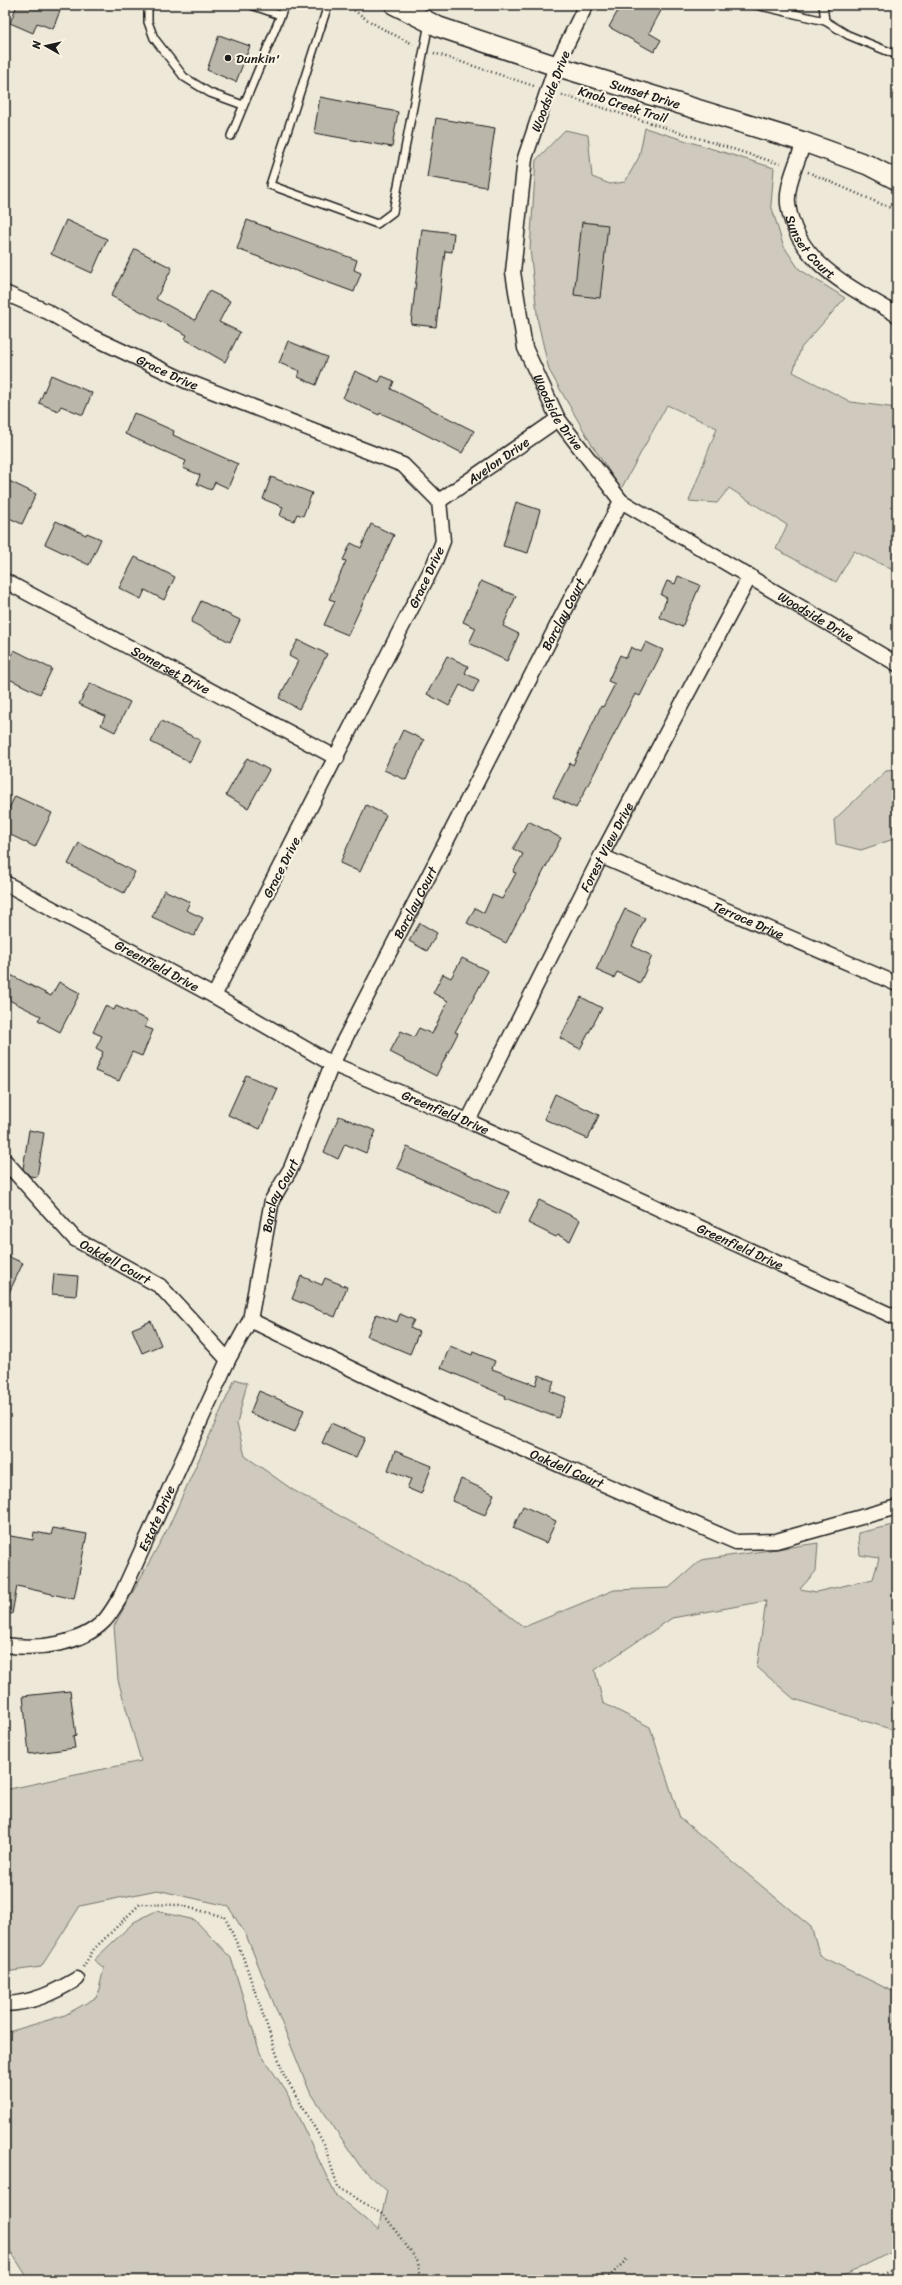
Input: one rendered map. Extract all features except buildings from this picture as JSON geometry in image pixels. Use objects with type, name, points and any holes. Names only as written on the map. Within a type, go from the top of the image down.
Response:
[{"type":"main road","name":"Sunset Drive","points":[[395,5],[429,22],[556,66],[804,142],[868,165],[897,180]]},
{"type":"street","name":"Woodside Drive","points":[[586,5],[556,66],[525,158],[513,272],[525,348],[558,419],[621,500],[897,664]]},
{"type":"street","name":"Sunset Court","points":[[804,142],[795,168],[788,203],[795,226],[806,249],[826,272],[897,315]]},
{"type":"street","name":"Grace Drive","points":[[5,293],[48,312],[88,335],[186,381],[403,465],[439,501],[443,541],[434,564],[337,758],[214,996]]},
{"type":"street","name":"Avelon Drive","points":[[439,501],[558,419]]},
{"type":"street","name":"Barclay Court","points":[[250,1320],[272,1200],[290,1168],[332,1064],[621,500]]},
{"type":"street","name":"Forest View Drive","points":[[468,1121],[601,856],[750,576]]},
{"type":"street","name":"Somerset Drive","points":[[5,581],[337,758]]},
{"type":"street","name":"Terrace Drive","points":[[601,856],[897,984]]},
{"type":"street","name":"Greenfield Drive","points":[[5,883],[214,996],[332,1064],[468,1121],[897,1318]]},
{"type":"street","name":"Oakdell Court","points":[[5,1161],[75,1239],[160,1286],[228,1360]]},
{"type":"street","name":"Estate Drive","points":[[5,1645],[35,1647],[60,1643],[84,1634],[105,1620],[121,1596],[135,1569],[228,1360],[250,1320]]},
{"type":"street","name":"Oakdell Court","points":[[250,1320],[466,1424],[736,1542],[776,1541],[897,1507]]},
{"type":"street","points":[[5,2004],[28,2002],[44,1997],[77,1979]]},
{"type":"lane","points":[[148,5],[148,22],[154,38],[184,77],[210,93],[243,104]]},
{"type":"lane","points":[[251,5],[280,15]]},
{"type":"lane","points":[[230,136],[285,5]]},
{"type":"lane","points":[[328,5],[270,185],[377,224],[393,212],[429,22]]},
{"type":"lane","points":[[756,5],[825,21],[848,34],[897,55]]},
{"type":"lane","points":[[823,5],[825,21]]},
{"type":"path","name":"Knob Creek Trail","points":[[348,5],[358,14],[391,34],[424,49],[795,168],[897,211]]},
{"type":"path","points":[[77,1979],[94,1949],[140,1904],[179,1905],[225,1917],[243,1957],[284,2075],[324,2144],[338,2187],[385,2216],[418,2262],[421,2280]]},
{"type":"path","points":[[606,2280],[627,2258]]},
{"type":"path","points":[[872,2280],[897,2268]]},
{"type":"shaded area","points":[[645,128],[774,168],[771,205],[783,245],[799,269],[845,298],[801,348],[793,372],[851,402],[897,408],[897,572],[854,551],[836,582],[776,549],[787,525],[729,488],[717,503],[689,501],[717,428],[667,405],[621,489],[592,445],[549,370],[538,322],[530,249],[536,160],[565,130],[588,135],[592,177],[610,184],[625,182],[639,157]]},
{"type":"shaded area","points":[[897,770],[897,838],[861,850],[836,844],[834,820],[886,771]]},
{"type":"shaded area","points":[[235,1379],[247,1383],[237,1424],[245,1456],[293,1490],[481,1594],[524,1627],[614,1590],[669,1588],[701,1560],[818,1543],[816,1571],[800,1589],[816,1592],[873,1579],[879,1558],[860,1555],[858,1533],[897,1524],[897,1731],[794,1699],[757,1667],[766,1601],[672,1618],[595,1670],[603,1703],[650,1727],[680,1818],[811,1927],[820,1956],[896,1993],[897,1991],[897,2249],[836,2280],[29,2280],[5,2242],[5,2033],[65,2015],[97,1997],[104,1968],[94,1960],[134,1922],[156,1911],[195,1920],[231,1958],[260,2053],[286,2091],[335,2194],[378,2230],[387,2191],[360,2166],[309,2090],[246,1935],[228,1906],[157,1890],[80,1906],[41,1967],[5,1972],[5,1790],[141,1761],[118,1680],[114,1626],[168,1528]]},
{"type":"place","name":"Dunkin'","points":[[228,58]]}]
